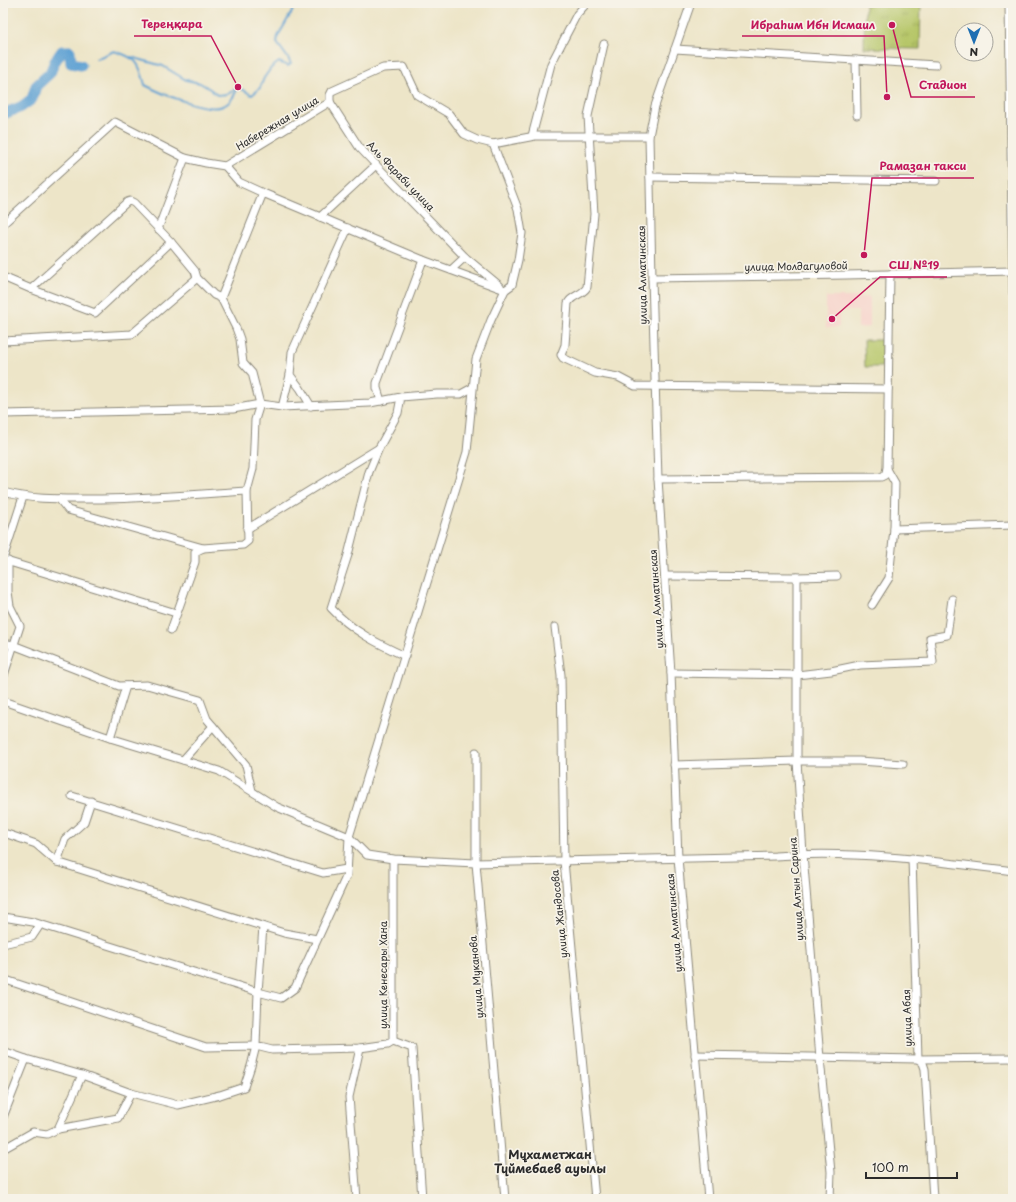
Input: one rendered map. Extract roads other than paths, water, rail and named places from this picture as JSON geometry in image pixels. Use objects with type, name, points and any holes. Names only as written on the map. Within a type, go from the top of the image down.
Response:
[{"type":"street","points":[[532,136],[551,64],[577,14],[587,3]]},
{"type":"street","name":"улица Алматинская","points":[[691,3],[655,106],[649,136],[658,479],[671,673],[678,858],[708,1199]]},
{"type":"street","points":[[1008,3],[1013,293]]},
{"type":"street","points":[[604,44],[588,116],[588,136],[594,214],[587,287],[584,291],[569,300],[565,345],[561,355],[567,360],[595,373],[618,377],[635,386],[888,389]]},
{"type":"street","points":[[675,50],[936,65]]},
{"type":"street","points":[[856,60],[857,115]]},
{"type":"street","name":"Набережная улица","points":[[226,166],[330,102],[330,95],[332,91],[383,68],[404,67],[417,95],[449,114],[464,134],[477,140],[493,144],[532,136],[649,136]]},
{"type":"street","name":"Аль Фараби улица","points":[[330,102],[359,147],[465,257],[505,290]]},
{"type":"street","points":[[3,224],[116,122],[185,158],[226,166],[238,182],[263,193],[423,260],[505,290]]},
{"type":"street","points":[[3,917],[40,925],[281,998],[295,988],[347,875],[349,837],[467,452],[476,359],[491,320],[505,290],[512,285],[518,260],[522,234],[518,209],[493,144]]},
{"type":"street","points":[[158,229],[185,158]]},
{"type":"street","points":[[320,216],[376,165]]},
{"type":"street","points":[[650,177],[936,181]]},
{"type":"street","points":[[220,298],[263,193]]},
{"type":"street","points":[[31,289],[127,202],[130,201],[134,203],[171,242],[195,271],[197,278],[214,295],[220,298],[236,328],[240,339],[244,363],[252,373],[260,404],[255,420],[253,469],[247,491],[248,541],[243,545],[203,548],[68,510],[59,499]]},
{"type":"street","points":[[282,407],[290,375],[292,352],[348,228]]},
{"type":"street","points":[[3,277],[94,313],[171,242]]},
{"type":"street","points":[[451,270],[465,257]]},
{"type":"street","points":[[381,401],[376,388],[377,383],[423,260]]},
{"type":"street","name":"улица Молдагуловой","points":[[652,278],[1013,271]]},
{"type":"street","points":[[658,479],[881,478],[885,475],[887,469],[890,274]]},
{"type":"street","points":[[3,341],[132,334],[197,278]]},
{"type":"street","points":[[290,375],[300,388],[310,406]]},
{"type":"street","points":[[3,414],[233,409],[260,404],[282,407],[370,403],[401,397],[461,394],[472,388]]},
{"type":"street","points":[[401,397],[398,413],[369,472],[348,555],[331,608],[357,631],[405,656]]},
{"type":"street","points":[[247,529],[380,448]]},
{"type":"street","points":[[872,604],[889,578],[894,529],[895,483],[887,469]]},
{"type":"street","points":[[3,492],[23,497],[59,499],[117,499],[247,491]]},
{"type":"street","points":[[3,678],[20,626],[10,606],[5,560],[23,497]]},
{"type":"street","points":[[894,529],[1013,525]]},
{"type":"street","points":[[171,630],[195,562],[195,552],[203,548]]},
{"type":"street","points":[[5,560],[176,613]]},
{"type":"street","points":[[665,576],[837,576]]},
{"type":"street","name":"улица Алтын Сарина","points":[[798,577],[797,760],[803,854],[831,1172],[830,1199]]},
{"type":"street","points":[[671,673],[797,675],[831,671],[860,665],[933,662],[930,638],[947,635],[952,598]]},
{"type":"street","name":"улица Жандосова","points":[[555,627],[561,675],[564,861],[595,1199]]},
{"type":"street","points":[[3,643],[13,645],[119,686],[147,685],[200,700],[207,719],[246,765],[252,791]]},
{"type":"street","points":[[110,738],[126,686]]},
{"type":"street","points":[[3,701],[110,738],[219,771],[277,807],[349,837],[368,855],[393,859],[476,863],[775,856],[803,854],[863,855],[912,858],[1013,871]]},
{"type":"street","points":[[183,760],[213,726]]},
{"type":"street","name":"улица Муканова","points":[[476,752],[476,863],[505,1199]]},
{"type":"street","points":[[674,766],[797,760],[859,760],[904,764]]},
{"type":"street","points":[[72,796],[323,873],[348,869]]},
{"type":"street","points":[[57,862],[65,839],[84,822],[91,801]]},
{"type":"street","points":[[3,834],[36,844],[57,862],[284,933],[317,939]]},
{"type":"street","name":"улица Абая","points":[[912,858],[918,1059],[923,1063],[926,1069],[933,1199]]},
{"type":"street","name":"улица Кенесары Хана","points":[[393,859],[393,1041],[412,1048],[422,1199]]},
{"type":"street","points":[[3,944],[32,937],[40,925]]},
{"type":"street","points":[[3,1051],[82,1075],[132,1093],[178,1104],[220,1095],[244,1087],[256,1046],[263,926]]},
{"type":"street","points":[[3,979],[206,1047],[256,1046],[272,1050],[360,1048],[388,1044],[393,1041]]},
{"type":"street","points":[[357,1199],[349,1096],[360,1048]]},
{"type":"street","points":[[696,1055],[918,1059],[1013,1058]]},
{"type":"street","points":[[3,1117],[26,1059]]},
{"type":"street","points":[[58,1129],[82,1075]]},
{"type":"street","points":[[3,1150],[33,1132],[47,1134],[58,1129],[118,1118],[132,1093]]},
{"type":"waterway","points":[[96,59],[114,51],[121,53],[136,62],[141,71],[145,85],[161,93],[195,105],[206,107],[223,106],[230,101],[238,87],[252,95],[260,88],[264,78],[271,68],[279,62],[288,66],[291,64],[277,43],[278,36],[296,5],[303,3]]},
{"type":"waterway","points":[[3,114],[21,107],[32,99],[36,86],[50,73],[55,61],[62,51],[70,51],[71,63],[81,65]]},
{"type":"waterway","points":[[131,57],[163,66],[186,80],[200,83],[217,95],[228,94],[237,87]]},
{"type":"place","name":"Стадион","points":[[892,25]]},
{"type":"place","name":"Тереңқара","points":[[238,87]]},
{"type":"place","name":"Ибраһим Ибн Исмаил","points":[[887,97]]},
{"type":"place","name":"Рамазан такси","points":[[864,255]]},
{"type":"place","name":"СШ №19","points":[[832,319]]},
{"type":"district","name":"Мұхаметжан Түймебаев ауылы","points":[[550,1162]]}]
